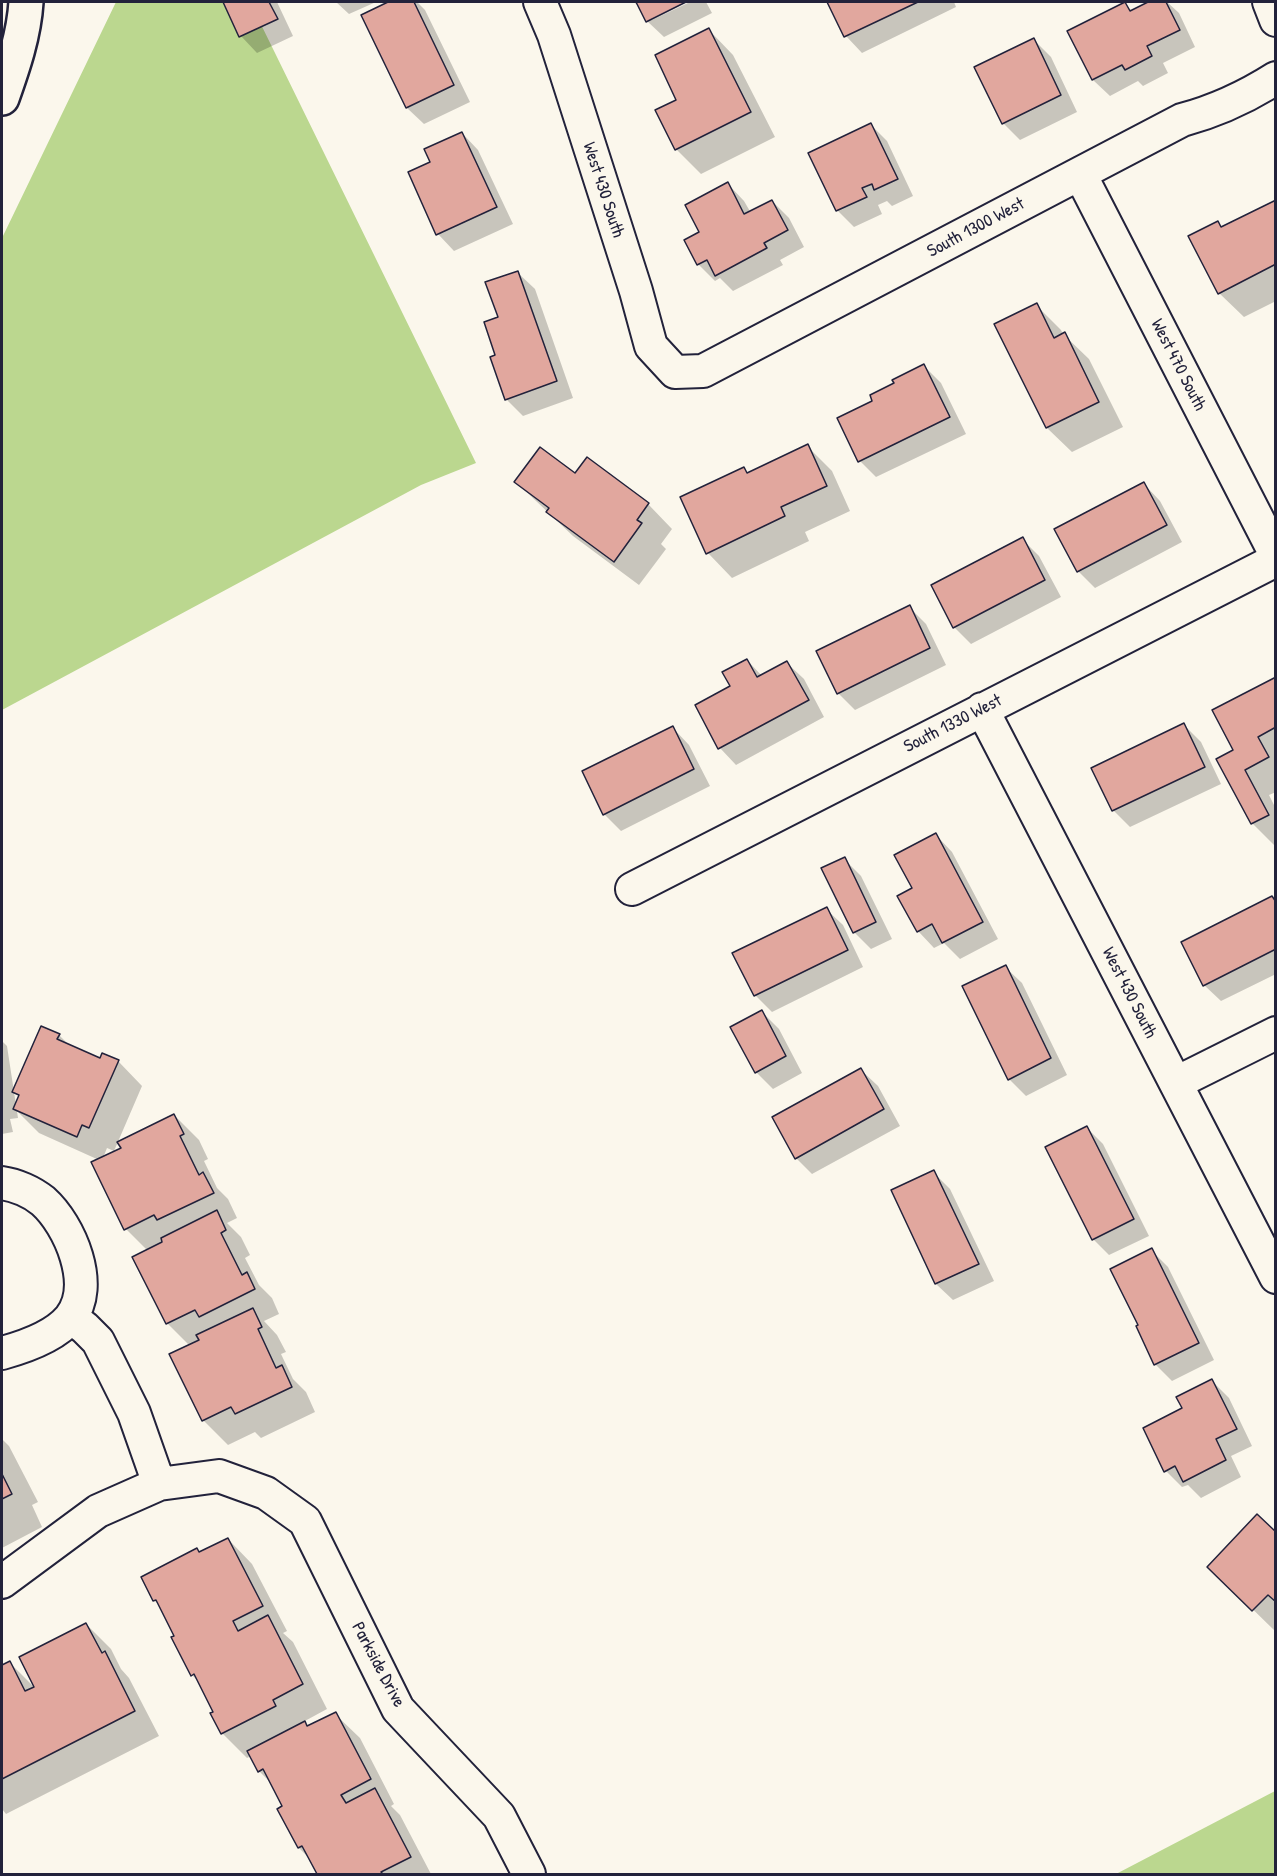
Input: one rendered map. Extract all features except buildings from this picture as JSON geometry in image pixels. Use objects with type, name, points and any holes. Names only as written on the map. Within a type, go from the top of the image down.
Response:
[{"type":"highway","points":[[2,98],[14,64],[26,2]]},
{"type":"street","name":"West 430 South","points":[[540,2],[565,69],[651,346],[675,372]]},
{"type":"street","points":[[1269,2],[1275,20]]},
{"type":"street","name":"South 1300 West","points":[[675,372],[703,371],[1182,120],[1204,114],[1249,95],[1275,78]]},
{"type":"street","name":"West 470 South","points":[[1080,174],[1275,558]]},
{"type":"street","name":"South 1330 West","points":[[632,889],[1275,558]]},
{"type":"street","name":"West 430 South","points":[[982,709],[1275,1276]]},
{"type":"street","points":[[1176,1083],[1275,1033]]},
{"type":"street","points":[[2,1183],[25,1190],[43,1200],[64,1229],[78,1258],[81,1277],[81,1296],[71,1317],[55,1330],[38,1339],[20,1348],[2,1353]]},
{"type":"street","points":[[2,1582],[98,1511],[159,1484],[134,1413],[98,1341],[71,1317]]},
{"type":"street","name":"Parkside Drive","points":[[159,1484],[219,1476],[266,1493],[304,1521],[398,1709],[499,1816],[529,1875]]},
{"type":"green space","points":[[116,2],[250,2],[476,463],[421,485],[2,710],[2,238]]},
{"type":"green space","points":[[1275,1791],[1275,1874],[1116,1874]]}]
